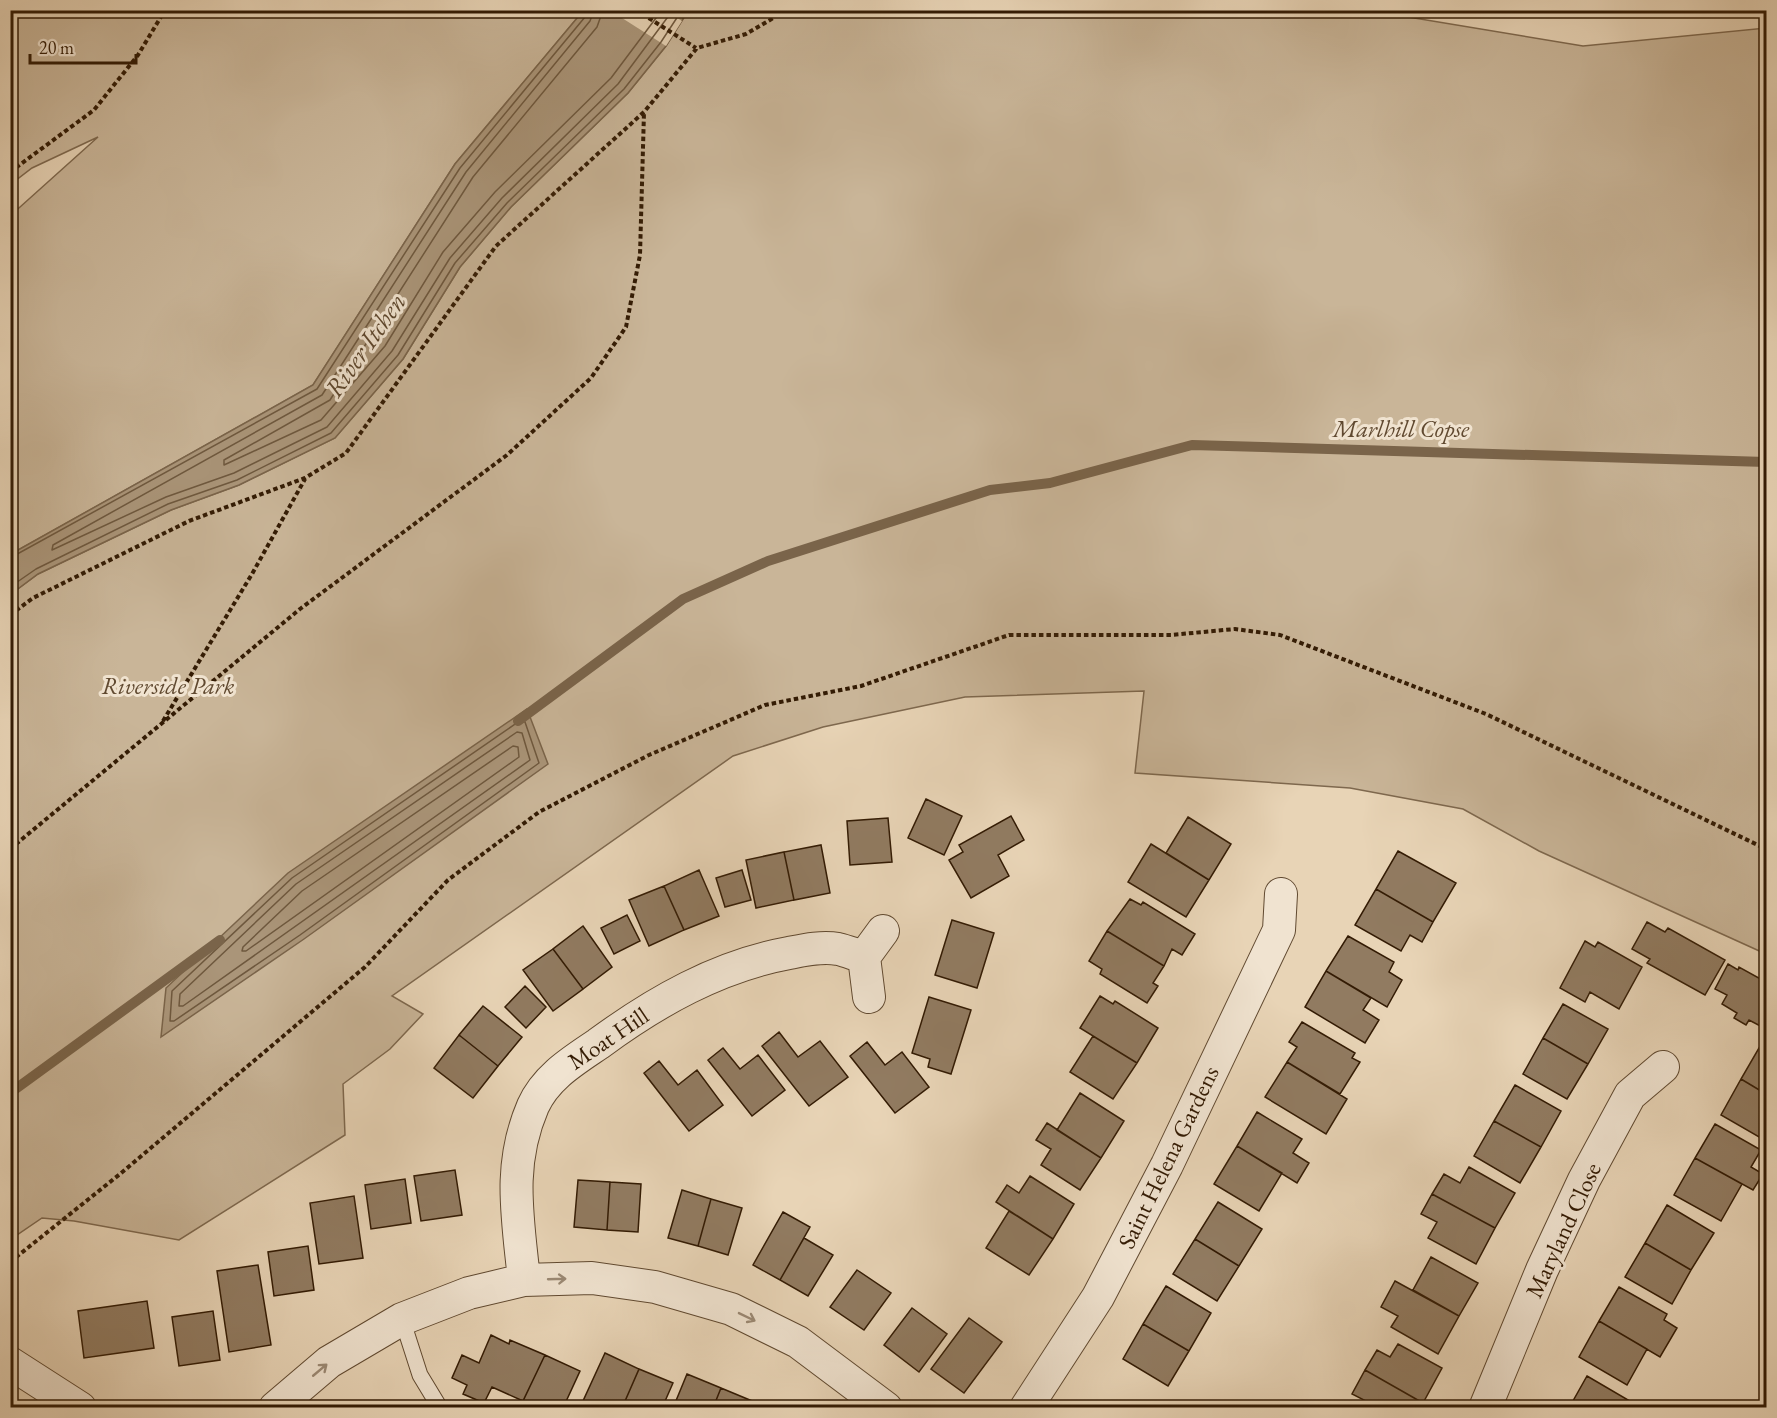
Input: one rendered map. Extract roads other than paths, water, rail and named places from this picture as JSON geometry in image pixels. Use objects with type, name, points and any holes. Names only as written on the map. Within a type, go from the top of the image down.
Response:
[{"type":"street","name":"Saint Helena Gardens","points":[[1026,1407],[1098,1297],[1167,1165],[1279,930],[1281,894]]},
{"type":"street","points":[[869,997],[864,957],[883,931]]},
{"type":"street","name":"Moat Hill","points":[[524,1280],[515,1179],[521,1141],[534,1104],[555,1074],[631,1020],[709,976],[761,958],[810,949],[838,949],[864,957]]},
{"type":"street","name":"Maryland Close","points":[[1485,1407],[1542,1270],[1584,1180],[1630,1095],[1664,1067]]},
{"type":"street","points":[[275,1407],[329,1362],[402,1319],[469,1293],[524,1280],[592,1278],[655,1287],[731,1309],[798,1342],[886,1407]]},
{"type":"street","points":[[10,1363],[80,1407]]},
{"type":"lane","points":[[402,1319],[420,1375],[440,1407]]},
{"type":"water","name":"River Itchen","points":[[583,11],[688,11],[666,46],[628,93],[511,207],[460,267],[403,359],[335,438],[239,485],[171,510],[38,574],[11,594],[11,554],[313,385],[455,164]]},
{"type":"water","points":[[527,709],[548,764],[304,939],[161,1037],[166,988],[288,873]]},
{"type":"waterway","points":[[518,721],[683,599],[768,561],[990,490],[1050,483],[1192,445],[1766,462]]},
{"type":"waterway","points":[[10,1093],[220,940]]},
{"type":"park label","name":"Marlhill Copse","points":[[1401,428]]},
{"type":"park label","name":"Riverside Park","points":[[168,685]]}]
